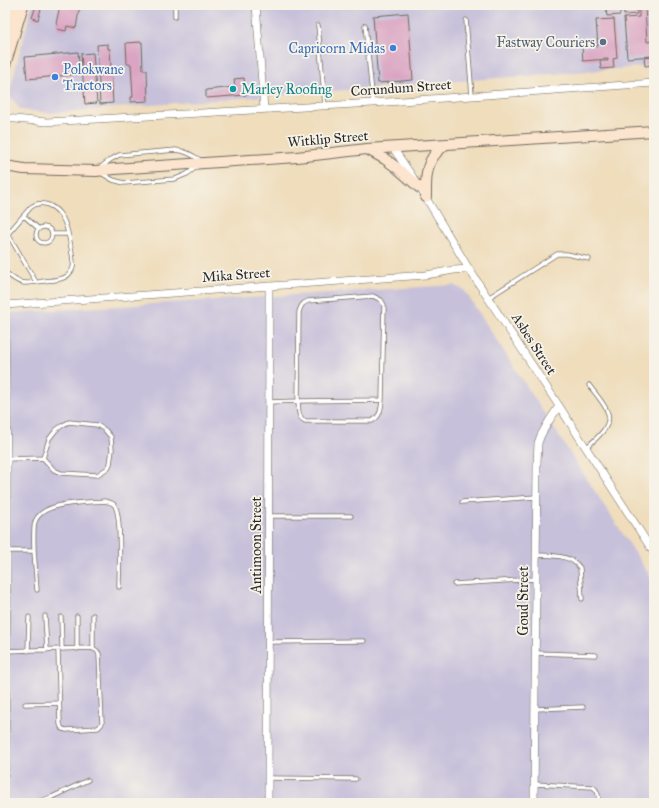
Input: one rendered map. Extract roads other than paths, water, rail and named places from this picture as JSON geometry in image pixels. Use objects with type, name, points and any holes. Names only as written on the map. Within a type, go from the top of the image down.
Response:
[{"type":"main road","points":[[5,38],[15,5]]},
{"type":"main road","points":[[5,65],[23,5]]},
{"type":"main road","name":"Witklip Street","points":[[7,167],[96,171],[296,157],[367,149],[654,131]]},
{"type":"main road","points":[[426,197],[426,176],[430,164],[435,154],[446,144]]},
{"type":"main road","points":[[367,149],[396,167],[420,188]]},
{"type":"street","points":[[256,5],[264,109]]},
{"type":"street","name":"Corundum Street","points":[[5,118],[46,122],[373,103],[654,83]]},
{"type":"street","name":"Asbes Street","points":[[393,148],[426,197],[469,269],[654,553]]},
{"type":"street","name":"Mika Street","points":[[5,305],[426,275],[469,269]]},
{"type":"street","name":"Antimoon Street","points":[[268,803],[269,286]]},
{"type":"street","points":[[5,320],[7,459],[5,774]]},
{"type":"street","name":"Goud Street","points":[[534,803],[536,497],[538,443],[545,427],[559,406]]},
{"type":"lane","points":[[175,5],[175,17]]},
{"type":"lane","points":[[466,20],[472,96]]},
{"type":"lane","points":[[318,25],[325,106]]},
{"type":"lane","points":[[365,25],[373,103]]},
{"type":"lane","points":[[176,150],[183,151],[203,163],[188,174],[175,179],[124,184],[96,171],[114,157],[119,155],[176,150]]},
{"type":"lane","points":[[5,237],[31,207],[35,204],[46,204],[60,214],[64,222],[74,263],[70,274],[59,280],[24,284],[5,272]]},
{"type":"lane","points":[[24,216],[39,229]]},
{"type":"lane","points":[[44,227],[49,229],[52,234],[49,242],[44,244],[39,242],[36,237],[39,229],[44,227]]},
{"type":"lane","points":[[8,234],[36,282]]},
{"type":"lane","points":[[52,234],[68,234]]},
{"type":"lane","points":[[488,298],[557,254],[567,254],[589,259]]},
{"type":"lane","points":[[373,296],[381,300],[384,305],[382,400],[381,412],[379,416],[372,421],[305,421],[299,415],[298,401],[299,312],[301,305],[308,301],[373,296]]},
{"type":"lane","points":[[586,448],[604,430],[607,426],[609,418],[607,411],[588,385]]},
{"type":"lane","points":[[269,402],[382,400]]},
{"type":"lane","points":[[7,459],[43,458],[54,470],[61,473],[97,475],[108,468],[110,464],[112,450],[111,437],[105,430],[97,425],[69,422],[56,430],[49,439],[43,458]]},
{"type":"lane","points":[[462,502],[536,497]]},
{"type":"lane","points":[[37,590],[34,551],[34,523],[38,515],[46,509],[59,505],[104,501],[113,504],[116,507],[119,520],[119,587]]},
{"type":"lane","points":[[269,516],[351,516]]},
{"type":"lane","points":[[7,551],[34,551]]},
{"type":"lane","points":[[536,555],[564,557],[570,559],[578,565],[580,568],[582,599]]},
{"type":"lane","points":[[454,584],[536,579]]},
{"type":"lane","points":[[92,615],[93,649]]},
{"type":"lane","points":[[45,616],[47,650]]},
{"type":"lane","points":[[77,616],[78,648]]},
{"type":"lane","points":[[28,650],[29,617]]},
{"type":"lane","points":[[6,652],[28,650],[47,650],[60,649],[78,648],[97,650],[99,654],[101,725],[99,727],[66,730],[63,729],[60,724],[59,703],[60,649],[61,617]]},
{"type":"lane","points":[[269,642],[364,641]]},
{"type":"lane","points":[[535,653],[596,655]]},
{"type":"lane","points":[[25,704],[59,703]]},
{"type":"lane","points":[[535,709],[583,707]]},
{"type":"lane","points":[[268,778],[356,779]]},
{"type":"lane","points":[[34,803],[52,797],[88,780]]},
{"type":"lane","points":[[534,784],[593,787],[598,794],[599,803]]},
{"type":"place","name":"Fastway Couriers","points":[[603,42]]},
{"type":"place","name":"Capricorn Midas","points":[[393,48]]},
{"type":"place","name":"Polokwane Tractors","points":[[55,77]]},
{"type":"place","name":"Marley Roofing","points":[[233,89]]}]
